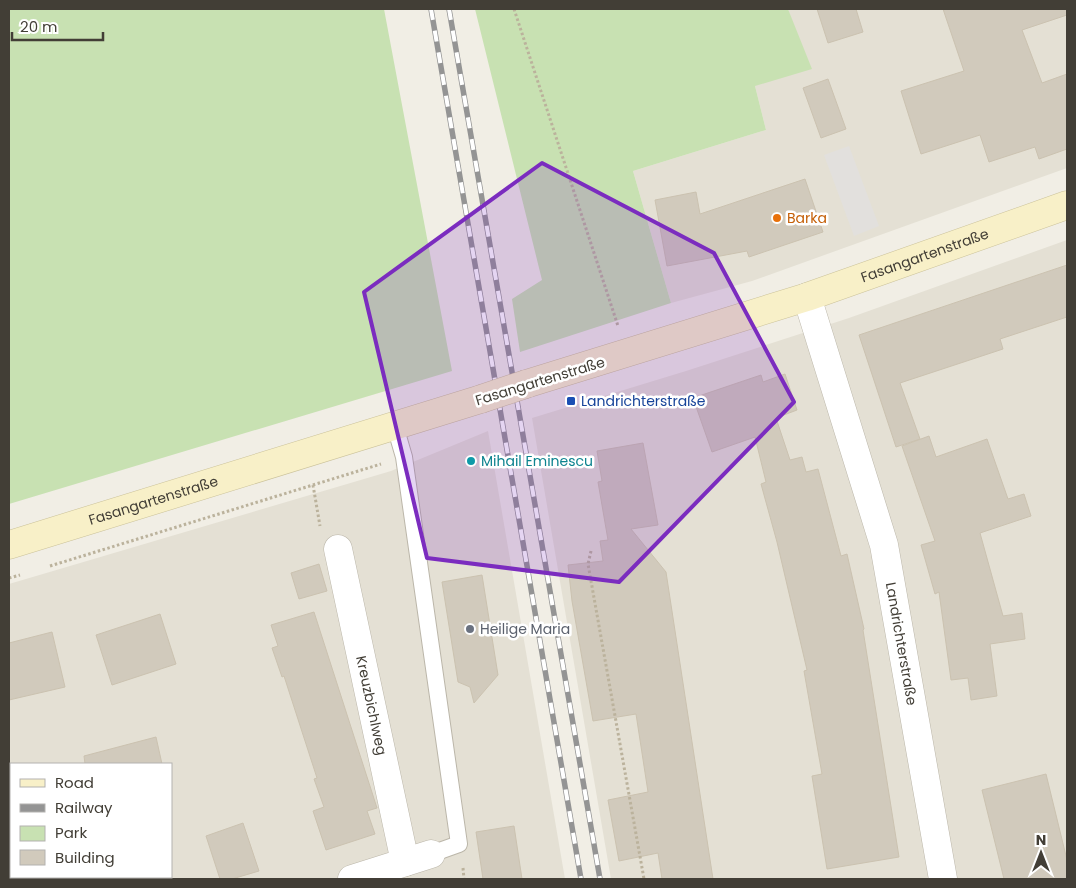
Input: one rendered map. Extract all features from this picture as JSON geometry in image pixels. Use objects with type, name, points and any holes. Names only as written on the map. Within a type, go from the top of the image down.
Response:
[{"type":"street","name":"Fasangartenstraße","points":[[9,544],[807,297],[1067,205]]},
{"type":"street","name":"Landrichterstraße","points":[[807,297],[884,545],[943,879]]},
{"type":"street","name":"Kreuzbichlweg","points":[[338,549],[405,862]]},
{"type":"street","points":[[352,879],[431,854]]},
{"type":"lane","points":[[394,426],[404,462],[459,844],[431,854]]},
{"type":"path","points":[[514,9],[620,332]]},
{"type":"path","points":[[47,567],[313,485],[404,462]]},
{"type":"path","points":[[313,485],[321,528],[326,539],[338,549]]},
{"type":"path","points":[[591,551],[588,564],[644,879]]},
{"type":"path","points":[[9,578],[28,572]]},
{"type":"highlighted area","points":[[542,163],[714,253],[794,402],[619,582],[427,558],[364,292]]},
{"type":"shaded area","points":[[788,9],[1067,9],[1067,168],[752,281],[671,303],[633,171],[766,130],[755,86],[790,16]]},
{"type":"shaded area","points":[[849,146],[879,226],[854,236],[824,155]]},
{"type":"shaded area","points":[[1067,240],[1067,879],[611,879],[532,418],[686,371],[849,318]]},
{"type":"shaded area","points":[[488,431],[565,879],[9,879],[9,584],[391,471]]},
{"type":"green space","points":[[9,9],[384,9],[452,371],[9,504]]},
{"type":"green space","points":[[475,9],[788,9],[812,69],[755,86],[766,130],[633,171],[671,303],[520,352],[512,299],[542,280]]},
{"type":"building","points":[[817,9],[856,9],[863,32],[828,43]]},
{"type":"building","points":[[943,9],[1067,9],[1067,15],[1022,30],[1042,83],[1067,74],[1067,149],[1039,159],[1035,147],[989,162],[980,135],[921,154],[901,91],[964,71]]},
{"type":"building","points":[[828,79],[846,129],[821,138],[803,88]]},
{"type":"building","points":[[805,179],[823,232],[749,257],[747,251],[667,266],[655,200],[696,192],[700,214]]},
{"type":"building","points":[[1067,265],[1067,317],[1000,339],[1003,349],[900,383],[920,439],[896,447],[859,335]]},
{"type":"building","points":[[785,374],[797,410],[776,418],[790,460],[802,457],[806,472],[818,469],[841,556],[847,554],[864,629],[899,857],[827,869],[812,776],[822,774],[804,671],[807,670],[777,542],[761,484],[766,482],[755,437],[712,452],[693,398],[761,375],[763,382]]},
{"type":"building","points":[[929,436],[936,457],[987,439],[1008,499],[1024,494],[1031,516],[980,533],[1003,616],[1022,613],[1025,639],[990,644],[997,696],[971,700],[968,678],[951,680],[939,592],[935,594],[921,545],[935,541],[902,446]]},
{"type":"building","points":[[643,443],[658,525],[631,529],[666,572],[713,879],[662,879],[658,853],[619,861],[608,800],[648,792],[636,714],[593,721],[572,601],[568,565],[603,561],[600,541],[608,540],[598,482],[602,481],[597,451]]},
{"type":"building","points":[[319,564],[327,591],[299,599],[291,573]]},
{"type":"building","name":"Heilige Maria","points":[[482,575],[498,675],[474,703],[470,687],[458,682],[442,582]]},
{"type":"building","points":[[314,612],[377,808],[367,811],[375,834],[326,850],[313,811],[324,807],[314,779],[317,778],[284,676],[282,677],[272,648],[278,646],[271,625]]},
{"type":"building","points":[[160,614],[176,664],[112,685],[96,635]]},
{"type":"building","points":[[52,632],[65,687],[9,700],[9,643]]},
{"type":"building","points":[[156,737],[162,763],[85,763],[84,756]]},
{"type":"building","points":[[1046,774],[1067,860],[1067,879],[1004,879],[982,790]]},
{"type":"building","points":[[243,823],[259,871],[232,879],[220,879],[206,836]]},
{"type":"building","points":[[514,826],[522,879],[483,879],[476,832]]},
{"type":"railway","points":[[431,9],[581,879]]},
{"type":"railway","points":[[449,9],[600,879]]},
{"type":"place","name":"Barka","points":[[777,218]]},
{"type":"place","name":"Landrichterstraße","points":[[571,401]]},
{"type":"place","name":"Mihail Eminescu","points":[[471,461]]},
{"type":"place","name":"Heilige Maria","points":[[470,629]]}]
